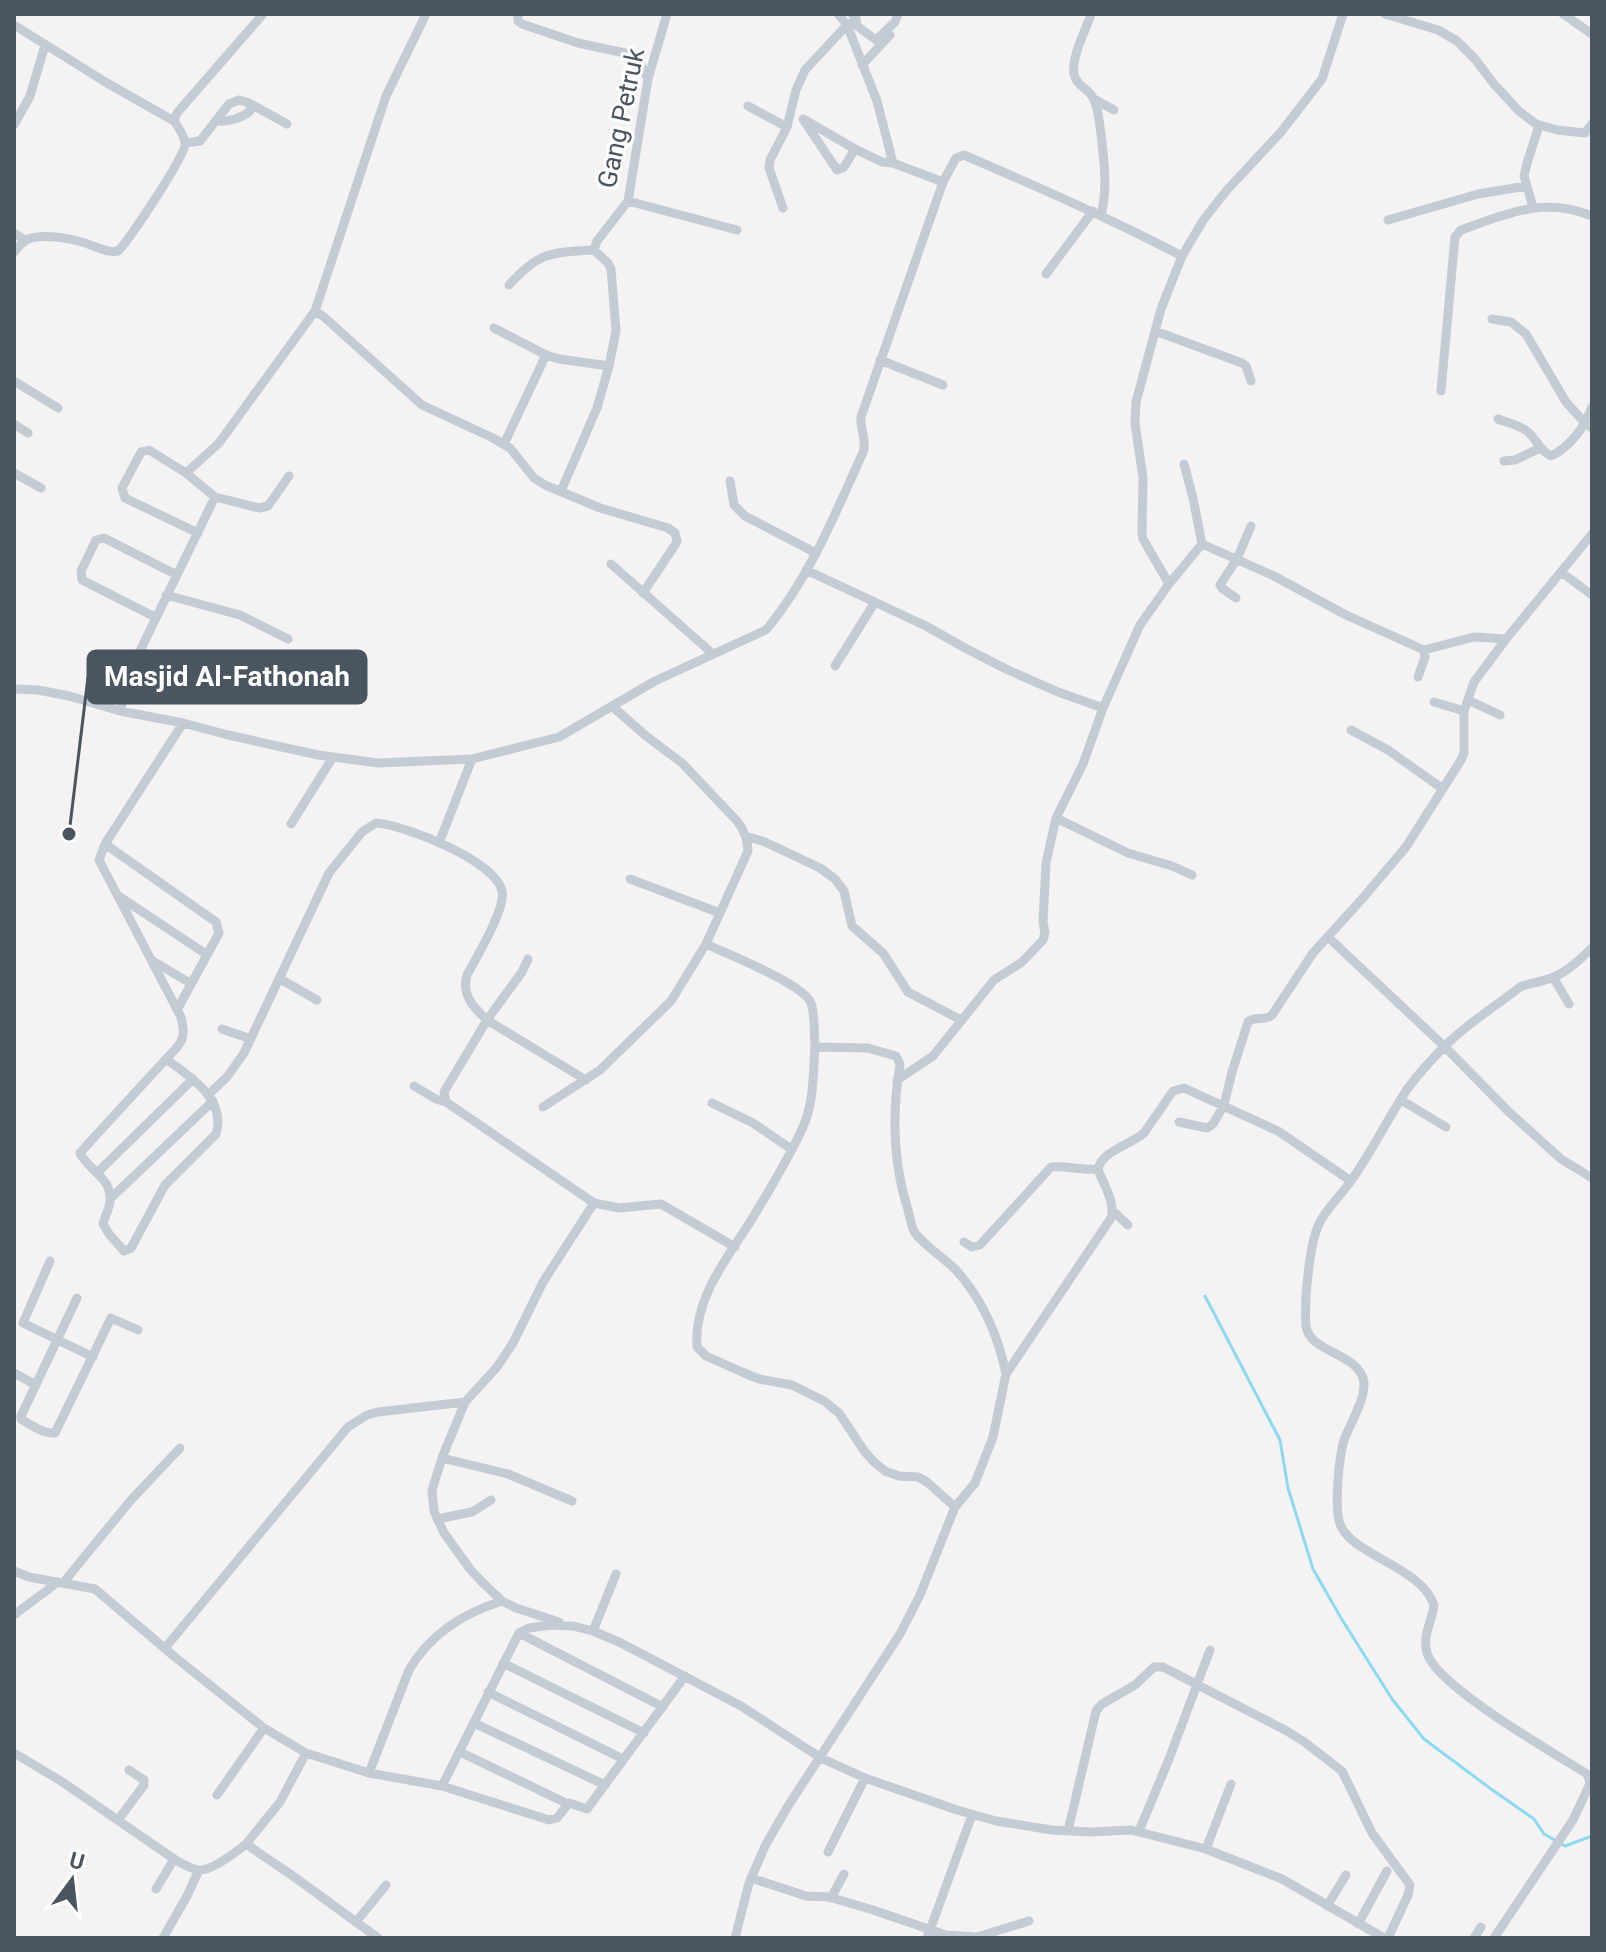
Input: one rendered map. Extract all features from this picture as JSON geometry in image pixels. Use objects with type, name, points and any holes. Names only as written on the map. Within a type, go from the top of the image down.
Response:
[{"type":"street","points":[[174,121],[177,113],[263,14]]},
{"type":"street","points":[[186,473],[219,443],[315,311],[386,96],[426,14]]},
{"type":"street","points":[[518,14],[518,21],[522,24],[578,43],[625,53],[641,65],[648,79]]},
{"type":"street","name":"Gang Petruk","points":[[594,250],[597,241],[628,201],[648,79],[667,14]]},
{"type":"street","points":[[839,14],[876,40],[901,14]]},
{"type":"street","points":[[783,208],[769,168],[770,160],[787,127],[796,90],[805,70],[852,25],[856,19],[852,14]]},
{"type":"street","points":[[862,65],[892,33],[901,14]]},
{"type":"street","points":[[1091,14],[1077,53],[1074,74],[1078,83],[1094,99],[1114,110]]},
{"type":"street","points":[[1169,584],[1143,539],[1143,478],[1135,423],[1136,402],[1161,309],[1182,256],[1204,219],[1281,132],[1322,79],[1343,14]]},
{"type":"street","points":[[1385,14],[1438,30],[1457,41],[1519,111],[1539,126],[1585,133],[1592,124]]},
{"type":"street","points":[[1563,14],[1592,34]]},
{"type":"street","points":[[14,25],[174,121],[185,143],[173,171],[118,251],[105,251],[73,239],[33,238],[25,240],[14,252]]},
{"type":"street","points":[[852,25],[893,163]]},
{"type":"street","points":[[14,125],[30,96],[45,45]]},
{"type":"street","points":[[1046,274],[1105,202],[1106,180],[1094,99]]},
{"type":"street","points":[[185,143],[200,141],[234,101],[242,100],[287,124]]},
{"type":"street","points":[[217,121],[245,115],[251,105]]},
{"type":"street","points":[[748,106],[787,127]]},
{"type":"street","points":[[791,112],[882,162],[893,163],[943,182]]},
{"type":"street","points":[[803,119],[837,170],[844,167],[855,149]]},
{"type":"street","points":[[1533,207],[1524,176],[1539,126]]},
{"type":"street","points":[[14,689],[69,696],[120,711],[228,735],[378,763],[472,759],[559,737],[655,681],[766,630],[785,605],[824,539],[864,450],[861,417],[943,182],[956,158],[964,155],[1097,213],[1182,256]]},
{"type":"street","points":[[1388,220],[1478,194],[1527,186]]},
{"type":"street","points":[[628,201],[737,230]]},
{"type":"street","points":[[1441,391],[1455,237],[1461,230],[1533,207],[1578,210],[1592,216]]},
{"type":"street","points":[[14,233],[25,240]]},
{"type":"street","points":[[509,285],[537,259],[559,252],[594,250],[608,263],[613,277],[616,325],[609,366],[597,408],[561,491]]},
{"type":"street","points":[[315,311],[422,405],[504,444],[534,478],[545,485],[600,508],[668,528],[675,533],[675,545],[643,593]]},
{"type":"street","points":[[1492,319],[1511,322],[1526,334],[1566,402],[1588,426]]},
{"type":"street","points":[[494,328],[546,355],[609,366]]},
{"type":"street","points":[[1155,331],[1242,363],[1251,381]]},
{"type":"street","points":[[504,444],[546,355]]},
{"type":"street","points":[[880,360],[943,385]]},
{"type":"street","points":[[14,381],[58,408]]},
{"type":"street","points":[[1498,419],[1529,432],[1540,448],[1551,456],[1588,426],[1592,407]]},
{"type":"street","points":[[14,424],[28,433]]},
{"type":"street","points":[[1504,461],[1515,460],[1540,448]]},
{"type":"street","points":[[198,533],[125,498],[122,488],[141,452],[149,450],[186,473],[215,497],[259,508],[268,506],[289,476]]},
{"type":"street","points":[[1184,464],[1202,544]]},
{"type":"street","points":[[14,473],[41,488]]},
{"type":"street","points":[[730,481],[734,505],[745,516],[816,553]]},
{"type":"street","points":[[120,711],[135,661],[215,497]]},
{"type":"street","points":[[1236,598],[1220,585],[1237,559],[1251,526]]},
{"type":"street","points":[[1179,1122],[1209,1127],[1213,1124],[1224,1105],[1248,1022],[1254,1018],[1270,1018],[1313,953],[1406,847],[1464,753],[1464,711],[1474,682],[1592,534]]},
{"type":"street","points":[[155,617],[82,580],[81,571],[96,540],[104,538],[177,575]]},
{"type":"street","points":[[897,1080],[933,1056],[994,980],[1022,962],[1044,939],[1046,863],[1056,818],[1083,764],[1103,708],[1140,625],[1202,544]]},
{"type":"street","points":[[1202,544],[1424,650],[1474,637],[1506,639]]},
{"type":"street","points":[[611,564],[713,654]]},
{"type":"street","points":[[806,570],[926,626],[1008,670],[1103,708]]},
{"type":"street","points":[[1561,572],[1592,595]]},
{"type":"street","points":[[166,595],[240,615],[288,639]]},
{"type":"street","points":[[835,666],[875,602]]},
{"type":"street","points":[[1418,677],[1425,657],[1424,650]]},
{"type":"street","points":[[1468,700],[1500,715]]},
{"type":"street","points":[[1434,702],[1464,711]]},
{"type":"street","points":[[543,1107],[600,1070],[671,1001],[706,944],[748,851],[746,836],[737,821],[682,763],[613,707]]},
{"type":"street","points":[[111,1198],[98,1172],[80,1153],[176,1049],[184,1030],[177,1010],[99,860],[105,844],[183,723]]},
{"type":"street","points":[[1351,730],[1388,750],[1443,789]]},
{"type":"street","points":[[291,824],[333,757]]},
{"type":"street","points":[[439,843],[472,759]]},
{"type":"street","points":[[1056,818],[1128,853],[1192,875]]},
{"type":"street","points":[[166,1059],[193,1079],[211,1098],[218,1123],[216,1134],[165,1185],[126,1252],[103,1224],[111,1198],[211,1098],[244,1053],[329,873],[362,832],[376,823],[389,824],[439,843],[497,879],[503,892],[501,909],[464,983],[465,992],[469,1001],[487,1020],[586,1080]]},
{"type":"street","points":[[746,836],[820,868],[835,879],[844,891],[852,926],[883,953],[908,992],[961,1020]]},
{"type":"street","points":[[105,844],[216,922],[219,933],[177,1010]]},
{"type":"street","points":[[630,879],[720,913]]},
{"type":"street","points":[[117,896],[206,954]]},
{"type":"street","points":[[1328,937],[1509,1112],[1561,1159],[1592,1178]]},
{"type":"street","points":[[706,944],[805,994],[811,1004],[815,1047],[804,1125],[769,1191],[714,1280],[699,1316],[697,1347],[706,1356],[750,1376],[792,1385],[824,1401],[839,1413],[865,1452],[885,1471],[899,1476],[918,1477],[955,1507]]},
{"type":"street","points":[[1494,1938],[1556,1846],[1591,1782],[1587,1774],[1524,1735],[1444,1677],[1428,1658],[1425,1645],[1434,1605],[1427,1591],[1388,1561],[1349,1538],[1341,1527],[1337,1497],[1343,1442],[1364,1382],[1354,1365],[1313,1340],[1308,1333],[1306,1312],[1310,1256],[1320,1222],[1351,1181],[1409,1086],[1444,1046],[1520,987],[1567,971],[1592,948]]},
{"type":"street","points":[[150,959],[190,983]]},
{"type":"street","points":[[446,1102],[444,1092],[528,959]]},
{"type":"street","points":[[1553,977],[1569,1004]]},
{"type":"street","points":[[280,979],[317,1000]]},
{"type":"street","points":[[222,1029],[251,1039]]},
{"type":"street","points":[[815,1047],[868,1048],[896,1056],[900,1064],[895,1125],[901,1188],[915,1233],[956,1270],[987,1314],[1006,1374]]},
{"type":"street","points":[[98,1172],[193,1079]]},
{"type":"street","points":[[414,1086],[446,1102],[594,1203],[619,1208],[661,1204],[735,1247]]},
{"type":"street","points":[[1128,1225],[1113,1211],[1098,1169],[1103,1159],[1144,1133],[1178,1088],[1224,1105],[1278,1131],[1351,1181]]},
{"type":"street","points":[[1401,1100],[1446,1127]]},
{"type":"street","points":[[712,1103],[753,1123],[791,1149]]},
{"type":"street","points":[[964,1242],[972,1247],[980,1245],[1051,1167],[1098,1169]]},
{"type":"street","points":[[594,1203],[543,1282],[513,1343],[497,1367],[465,1402],[432,1490],[432,1504],[444,1533],[470,1569],[502,1601],[621,1643],[764,1719],[821,1758],[865,1778],[972,1815],[1068,1831],[1139,1831],[1206,1849],[1282,1879],[1386,1938],[1410,1885],[1372,1833],[1342,1771],[1285,1730],[1163,1667],[1154,1667],[1130,1689],[1099,1707],[1092,1722],[1068,1831]]},
{"type":"street","points":[[735,1938],[751,1878],[772,1833],[910,1614],[955,1507],[975,1483],[993,1437],[1006,1374],[1113,1211]]},
{"type":"street","points":[[50,1261],[23,1323],[93,1357]]},
{"type":"street","points":[[77,1298],[21,1419],[53,1434],[111,1318],[138,1330]]},
{"type":"street","points":[[14,1373],[36,1385]]},
{"type":"street","points":[[165,1648],[348,1427],[378,1412],[465,1402]]},
{"type":"street","points":[[14,1615],[60,1583],[180,1448]]},
{"type":"street","points":[[442,1458],[508,1474],[572,1501]]},
{"type":"street","points":[[437,1519],[472,1512],[491,1500]]},
{"type":"street","points":[[14,1571],[29,1577],[95,1589],[264,1728],[306,1753],[369,1773],[442,1786],[549,1820],[557,1818],[568,1804]]},
{"type":"street","points":[[593,1631],[616,1574]]},
{"type":"street","points":[[29,1577],[39,1598]]},
{"type":"street","points":[[369,1773],[417,1656],[455,1621],[502,1601]]},
{"type":"street","points":[[442,1786],[519,1633],[537,1626],[573,1626]]},
{"type":"street","points":[[519,1633],[663,1707]]},
{"type":"street","points":[[1139,1831],[1210,1650]]},
{"type":"street","points":[[503,1663],[644,1733]]},
{"type":"street","points":[[460,1752],[568,1804],[587,1809],[685,1676]]},
{"type":"street","points":[[488,1692],[623,1759]]},
{"type":"street","points":[[474,1723],[605,1785]]},
{"type":"street","points":[[217,1795],[264,1728]]},
{"type":"street","points":[[14,1753],[61,1781],[174,1859],[199,1870],[218,1863],[246,1844],[280,1802],[306,1753]]},
{"type":"street","points":[[118,1820],[144,1785],[144,1780],[129,1770]]},
{"type":"street","points":[[828,1852],[865,1778]]},
{"type":"street","points":[[1206,1849],[1231,1784]]},
{"type":"street","points":[[928,1933],[972,1815]]},
{"type":"street","points":[[246,1844],[378,1938]]},
{"type":"street","points":[[156,1889],[174,1859]]},
{"type":"street","points":[[163,1938],[199,1870]]},
{"type":"street","points":[[1358,1924],[1387,1871]]},
{"type":"street","points":[[831,1898],[844,1874]]},
{"type":"street","points":[[1327,1906],[1346,1875]]},
{"type":"street","points":[[751,1878],[806,1896],[831,1898],[928,1933],[977,1937],[1029,1921]]},
{"type":"street","points":[[356,1922],[386,1885]]},
{"type":"street","points":[[1474,1938],[1481,1927]]},
{"type":"waterway","points":[[1205,1296],[1280,1440],[1288,1488],[1313,1569],[1392,1699],[1424,1739],[1534,1819],[1544,1834],[1565,1846],[1592,1836]]},
{"type":"place","name":"Masjid Al-Fathonah","points":[[69,834]]}]
